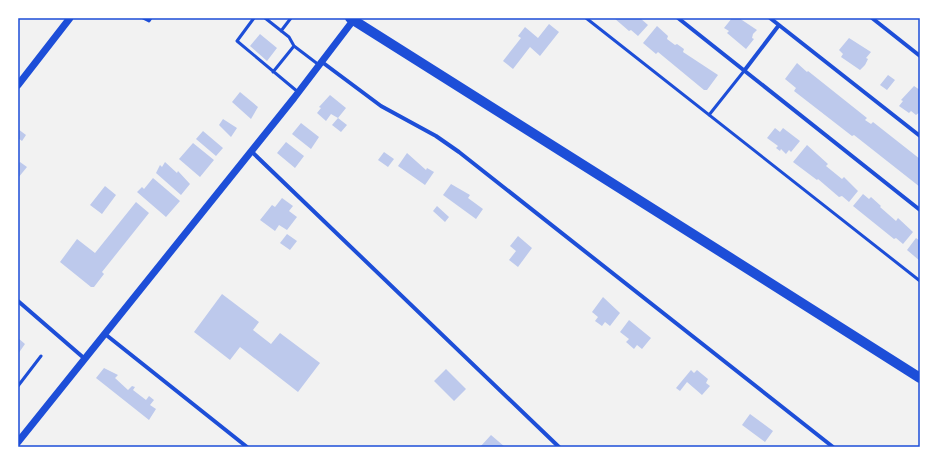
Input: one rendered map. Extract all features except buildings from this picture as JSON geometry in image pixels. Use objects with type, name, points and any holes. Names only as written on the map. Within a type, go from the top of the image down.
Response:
[{"type":"main road","points":[[353,19],[920,378]]},
{"type":"street","points":[[18,85],[70,18]]},
{"type":"street","points":[[678,18],[920,210]]},
{"type":"street","points":[[770,18],[920,136]]},
{"type":"street","points":[[872,18],[920,56]]},
{"type":"street","points":[[18,442],[321,64],[353,19]]},
{"type":"street","points":[[744,71],[779,25]]},
{"type":"street","points":[[321,64],[381,106],[436,136],[460,152],[833,447]]},
{"type":"street","points":[[251,150],[559,447]]},
{"type":"street","points":[[18,301],[85,359]]},
{"type":"street","points":[[105,334],[247,447]]},
{"type":"lane","points":[[143,18],[149,21],[152,18]]},
{"type":"lane","points":[[254,18],[237,41],[298,92]]},
{"type":"lane","points":[[264,18],[289,37],[294,46],[321,64]]},
{"type":"lane","points":[[281,31],[291,18]]},
{"type":"lane","points":[[586,18],[920,280]]},
{"type":"lane","points":[[273,72],[294,46]]},
{"type":"lane","points":[[709,115],[744,71]]},
{"type":"lane","points":[[18,386],[41,356]]}]
